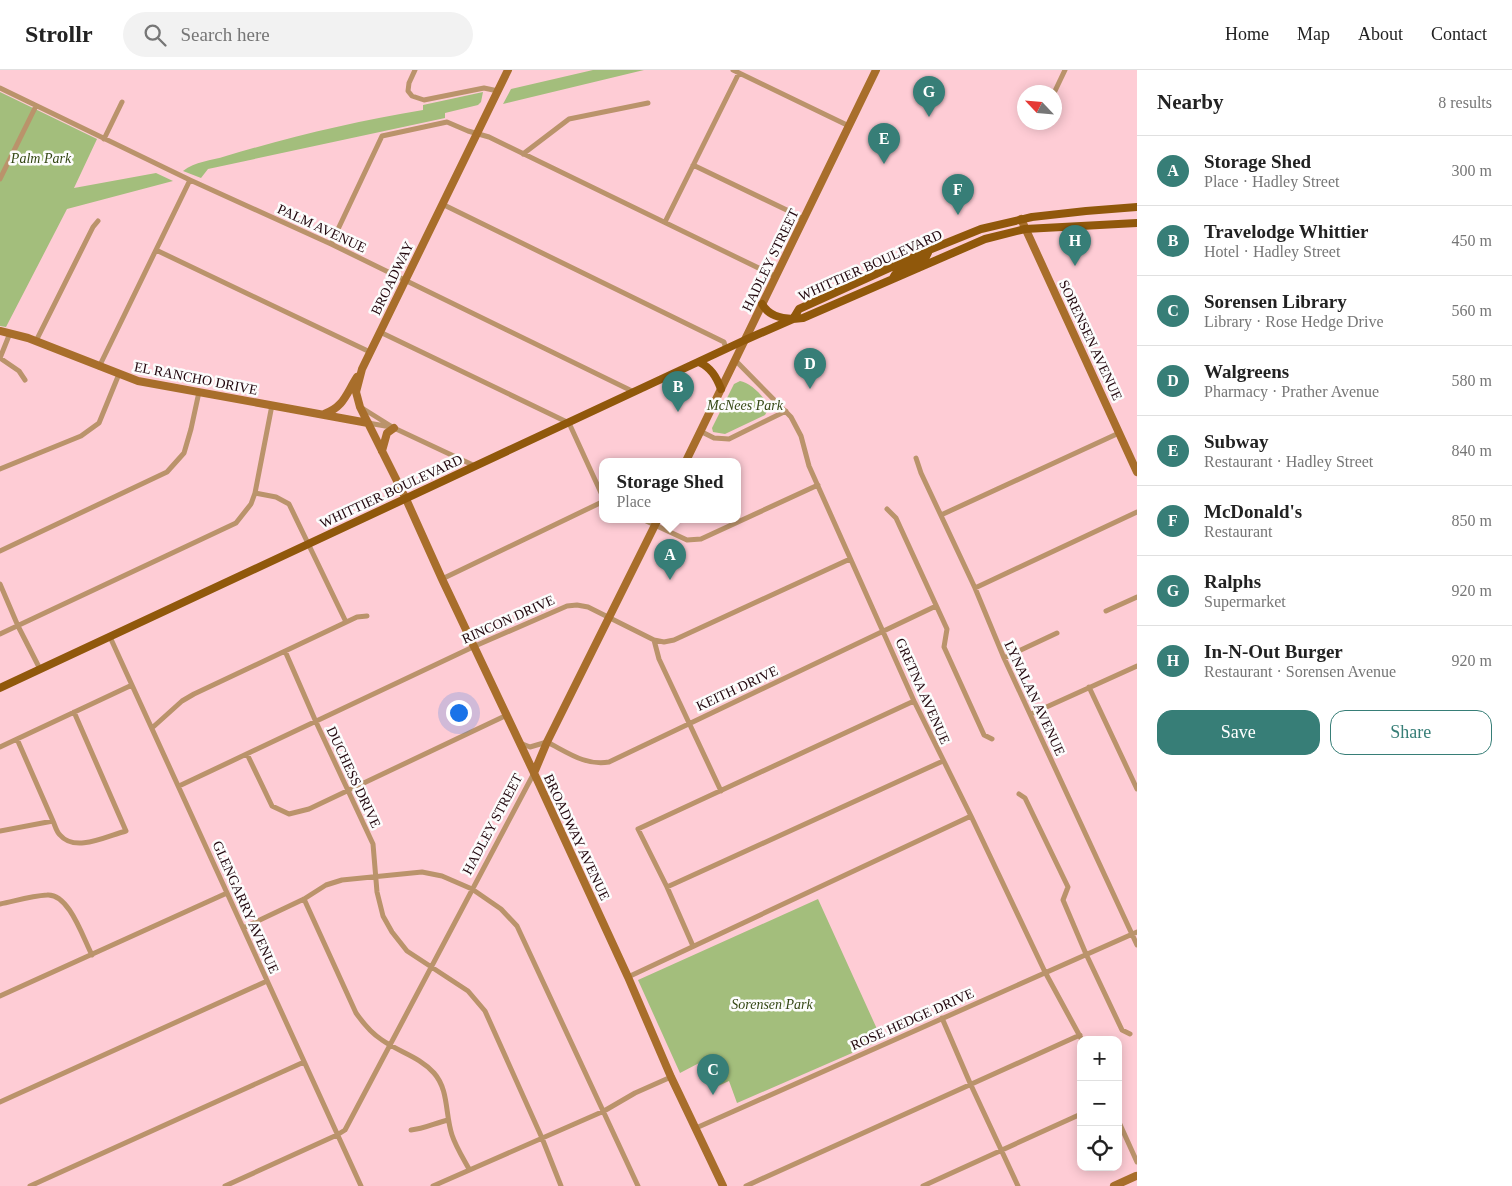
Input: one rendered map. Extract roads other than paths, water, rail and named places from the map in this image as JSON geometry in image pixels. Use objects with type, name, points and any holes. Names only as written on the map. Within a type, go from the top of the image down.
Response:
[{"type":"main road","name":"WHITTIER BOULEVARD","points":[[793,319],[799,309],[929,250],[981,229],[1021,219],[1069,212],[1137,207]]},
{"type":"main road","name":"WHITTIER BOULEVARD","points":[[0,688],[726,349],[793,319],[803,318],[818,312],[985,239],[1025,229],[1137,223]]},
{"type":"main road","points":[[934,260],[935,254],[955,244],[961,237]]},
{"type":"main road","points":[[892,279],[900,269],[925,258],[929,250]]},
{"type":"main road","points":[[818,312],[820,305],[834,293]]},
{"type":"main road","points":[[762,304],[771,314],[781,318],[793,319]]},
{"type":"main road","points":[[698,362],[708,367],[716,376],[721,389]]},
{"type":"street","points":[[415,70],[409,83],[408,91],[412,96],[424,100],[484,88],[498,91]]},
{"type":"street","name":"BROADWAY","points":[[406,499],[360,407],[356,392],[362,369],[370,352],[508,70]]},
{"type":"street","name":"HADLEY STREET","points":[[687,458],[876,70]]},
{"type":"street","points":[[1058,85],[1066,70]]},
{"type":"street","points":[[665,222],[736,71],[849,126]]},
{"type":"street","name":"PALM AVENUE","points":[[0,88],[190,180],[331,244],[634,392]]},
{"type":"street","points":[[104,139],[122,102]]},
{"type":"street","points":[[523,154],[570,119],[648,103]]},
{"type":"street","points":[[0,179],[36,106]]},
{"type":"street","points":[[331,244],[382,136],[447,122],[489,137],[775,276]]},
{"type":"street","points":[[693,165],[803,220]]},
{"type":"street","points":[[99,367],[190,180]]},
{"type":"street","points":[[442,204],[723,341],[726,349]]},
{"type":"street","name":"SORENSEN AVENUE","points":[[1021,219],[1137,472]]},
{"type":"street","points":[[36,342],[93,227],[98,221]]},
{"type":"street","points":[[156,250],[370,352]]},
{"type":"street","name":"EL RANCHO DRIVE","points":[[0,331],[36,342],[138,381],[394,428]]},
{"type":"street","points":[[380,332],[569,423],[599,488]]},
{"type":"street","points":[[10,333],[0,358],[19,371],[25,380]]},
{"type":"street","name":"GRETNA AVENUE","points":[[735,360],[791,417],[800,436],[809,466],[914,701],[1045,972],[1080,1036]]},
{"type":"street","points":[[323,415],[335,410],[340,405],[362,369]]},
{"type":"street","points":[[0,469],[81,436],[99,423],[119,374]]},
{"type":"street","points":[[0,551],[167,472],[184,454],[199,392]]},
{"type":"street","points":[[0,634],[236,523],[252,504],[256,492],[272,405]]},
{"type":"street","name":"EL RANCHO DRIVE","points":[[360,407],[394,428],[475,466]]},
{"type":"street","points":[[700,431],[714,438],[729,439],[786,411]]},
{"type":"street","points":[[382,451],[387,433],[394,428]]},
{"type":"street","points":[[941,515],[1119,433]]},
{"type":"street","name":"LYNALAN AVENUE","points":[[916,458],[921,473],[975,588],[1004,658],[1134,933],[1137,945]]},
{"type":"street","points":[[741,521],[818,485]]},
{"type":"street","points":[[256,492],[276,497],[289,504],[346,622]]},
{"type":"street","name":"BROADWAY AVENUE","points":[[406,499],[628,977],[671,1077],[723,1186]]},
{"type":"street","points":[[442,580],[599,503]]},
{"type":"street","points":[[887,509],[896,518],[947,629],[944,647],[984,735],[992,740]]},
{"type":"street","points":[[975,588],[1137,512]]},
{"type":"street","name":"HADLEY STREET","points":[[338,1135],[345,1130],[534,773],[547,742],[656,523]]},
{"type":"street","points":[[658,523],[686,540],[701,539],[736,523]]},
{"type":"street","points":[[721,791],[659,659],[654,640],[664,642],[683,637],[850,559]]},
{"type":"street","points":[[0,584],[18,626],[40,669]]},
{"type":"street","points":[[1106,611],[1137,597]]},
{"type":"street","name":"RINCON DRIVE","points":[[179,786],[474,646],[567,606],[588,607],[654,640]]},
{"type":"street","name":"KEITH DRIVE","points":[[547,742],[587,762],[597,764],[608,762],[936,606]]},
{"type":"street","points":[[152,728],[188,697],[357,617],[367,616]]},
{"type":"street","points":[[1004,658],[1057,633]]},
{"type":"street","name":"GLENGARRY AVENUE","points":[[110,636],[361,1186]]},
{"type":"street","name":"DUCHESS DRIVE","points":[[285,651],[373,844],[377,892],[383,916],[392,932],[407,951],[468,990],[485,1011],[542,1138],[561,1186]]},
{"type":"street","points":[[1030,714],[1137,666]]},
{"type":"street","points":[[0,747],[132,685]]},
{"type":"street","points":[[1089,687],[1137,789]]},
{"type":"street","points":[[693,946],[638,828],[914,701]]},
{"type":"street","points":[[17,739],[58,834],[66,840],[84,843],[126,831],[74,712]]},
{"type":"street","points":[[247,754],[272,806],[289,814],[309,810],[507,715]]},
{"type":"street","points":[[520,743],[530,747],[547,742]]},
{"type":"street","points":[[667,887],[943,761]]},
{"type":"street","points":[[1019,794],[1025,798],[1068,887],[1063,900],[1086,954],[1122,1030],[1130,1034]]},
{"type":"street","points":[[628,977],[971,816]]},
{"type":"street","points":[[0,831],[52,821]]},
{"type":"street","points":[[243,928],[304,899],[326,885],[375,876],[422,872],[442,876],[472,889],[501,909],[517,926],[638,1186]]},
{"type":"street","points":[[0,996],[227,893]]},
{"type":"street","points":[[0,904],[49,894],[58,897],[67,904],[92,955]]},
{"type":"street","points":[[304,899],[356,1012],[370,1030],[389,1044],[422,1063],[439,1079],[452,1136],[469,1169]]},
{"type":"street","name":"ROSE HEDGE DRIVE","points":[[696,1128],[1134,933]]},
{"type":"street","points":[[0,1102],[267,981]]},
{"type":"street","points":[[942,1018],[970,1084],[1018,1186]]},
{"type":"street","points":[[746,1186],[970,1084],[1077,1039]]},
{"type":"street","points":[[30,1186],[304,1062]]},
{"type":"street","points":[[433,1186],[604,1111],[635,1093],[671,1077]]},
{"type":"street","points":[[923,1186],[1077,1116]]},
{"type":"street","points":[[411,1130],[423,1129],[448,1120]]},
{"type":"street","points":[[1121,1126],[1137,1162]]},
{"type":"street","points":[[226,1186],[338,1135]]},
{"type":"street","points":[[1114,1186],[1137,1174]]},
{"type":"place","name":"Ralphs","points":[[929,117]]},
{"type":"place","name":"Subway","points":[[884,164]]},
{"type":"place","name":"McDonald's","points":[[958,215]]},
{"type":"place","name":"In-N-Out Burger","points":[[1075,266]]},
{"type":"place","name":"Walgreens","points":[[810,389]]},
{"type":"place","name":"Travelodge Whittier","points":[[678,412]]},
{"type":"place","name":"Storage Shed","points":[[670,580]]},
{"type":"place","name":"Sorensen Library","points":[[713,1095]]},
{"type":"park label","name":"Palm Park","points":[[41,158]]},
{"type":"park label","name":"McNees Park","points":[[745,405]]},
{"type":"park label","name":"Sorensen Park","points":[[772,1004]]}]
